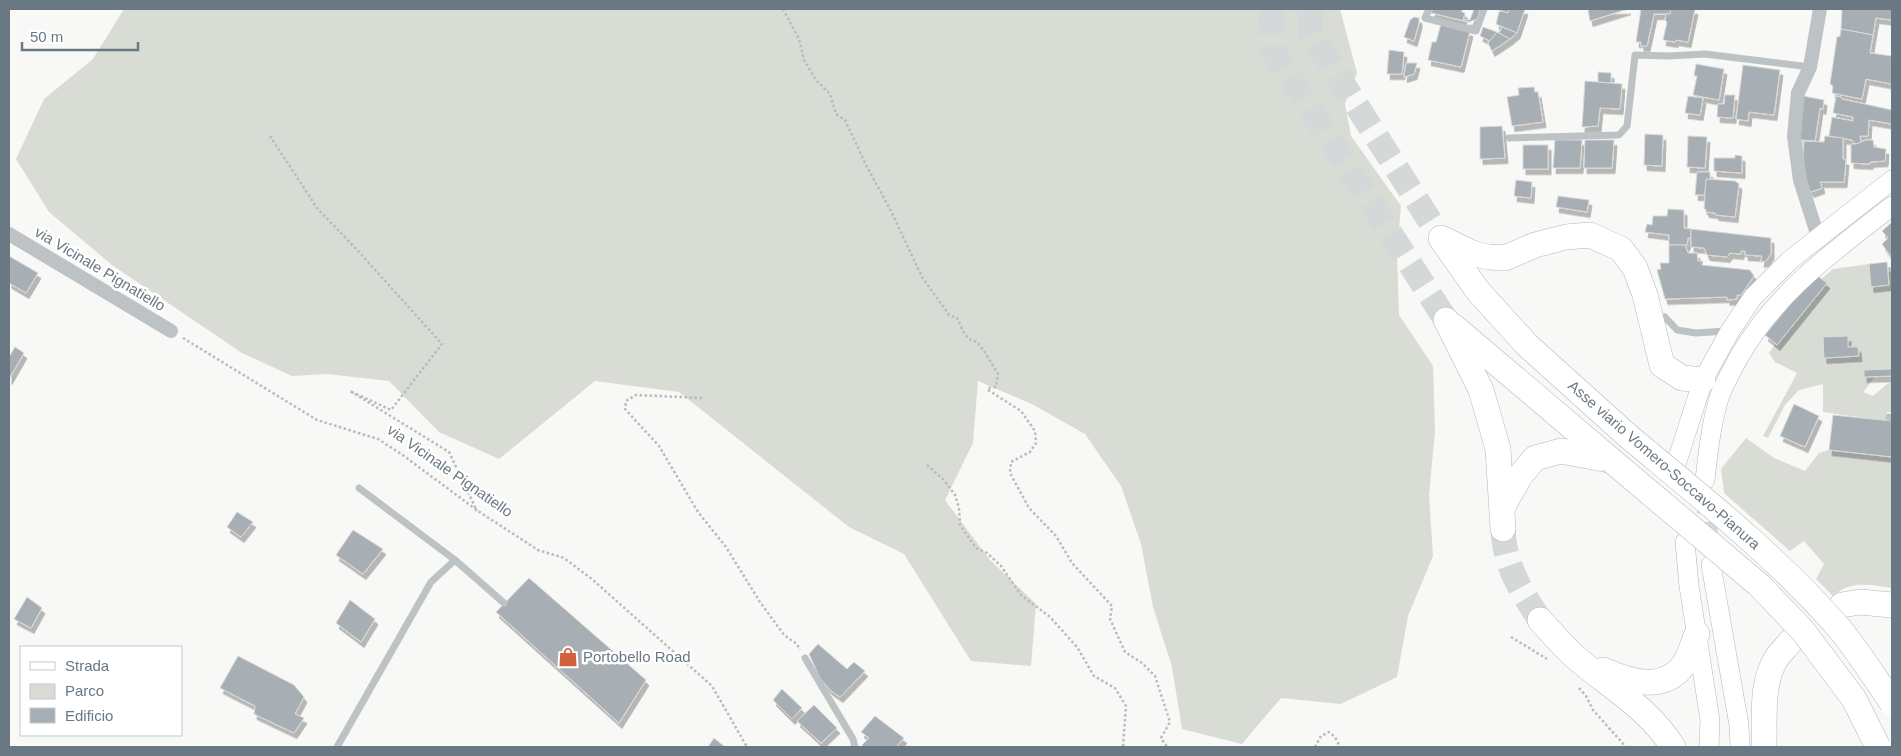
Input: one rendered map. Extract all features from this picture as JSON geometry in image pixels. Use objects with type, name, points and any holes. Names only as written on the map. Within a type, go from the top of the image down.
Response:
[{"type":"highway","name":"Asse viario Vomero-Soccavo-Pianura","points":[[1703,380],[1682,378],[1662,365],[1645,295],[1634,268],[1621,249],[1590,235],[1566,237],[1535,245],[1506,258],[1488,257],[1472,253],[1438,234],[1478,291],[1527,345],[1628,436],[1753,541],[1785,571],[1840,629],[1892,703]]},
{"type":"highway","name":"Asse viario Vomero-Soccavo-Pianura","points":[[1611,460],[1561,451],[1535,458],[1520,476],[1503,518],[1498,449],[1481,390],[1446,320],[1759,585],[1802,631],[1854,699],[1878,747]]},
{"type":"highway","points":[[1842,605],[1860,602],[1892,605]]},
{"type":"highway","points":[[1540,620],[1564,660],[1626,697],[1654,722],[1673,747]]},
{"type":"highway","points":[[1564,660],[1638,682],[1666,680],[1686,662],[1696,634]]},
{"type":"highway","points":[[1764,747],[1765,695],[1769,675],[1778,656],[1791,641]]},
{"type":"street","points":[[1818,237],[1800,180],[1794,136],[1798,94],[1810,67],[1820,9]]},
{"type":"street","points":[[1678,461],[1703,380],[1730,331],[1753,298],[1790,260],[1892,180]]},
{"type":"street","points":[[1705,480],[1710,437],[1720,397],[1752,336],[1775,306],[1807,273],[1892,206]]},
{"type":"street","name":"via Vicinale Pignatiello","points":[[9,234],[171,331]]},
{"type":"street","points":[[1685,542],[1696,634],[1710,720],[1709,747]]},
{"type":"street","points":[[1711,565],[1739,725],[1740,747]]},
{"type":"lane","points":[[1429,9],[1424,18],[1476,30],[1484,9]]},
{"type":"lane","points":[[1509,138],[1619,135],[1627,126],[1635,55],[1705,54],[1810,67]]},
{"type":"lane","points":[[1665,317],[1678,330],[1696,333],[1730,331]]},
{"type":"lane","points":[[359,488],[455,560],[504,603]]},
{"type":"lane","points":[[337,747],[431,582],[455,560]]},
{"type":"lane","points":[[805,658],[853,739],[855,747]]},
{"type":"path","points":[[783,9],[798,39],[804,60],[816,80],[830,94],[836,114],[845,120],[922,277],[949,315],[957,318],[964,333],[969,339],[976,342],[993,364],[998,374],[996,387],[988,388],[988,390],[1021,411],[1035,431],[1036,444],[1030,452],[1011,462],[1010,472],[1029,508],[1056,536],[1072,564],[1112,606],[1110,619],[1125,652],[1142,663],[1155,676],[1170,722],[1161,738],[1167,747]]},
{"type":"path","points":[[270,136],[317,208],[442,344],[391,410],[350,391],[449,452],[478,511]]},
{"type":"path","name":"via Vicinale Pignatiello","points":[[171,331],[317,420],[378,439],[478,511],[538,550],[564,558],[600,586],[712,686],[747,747]]},
{"type":"path","points":[[702,398],[636,395],[626,401],[625,409],[658,446],[698,512],[726,547],[760,602],[784,635],[797,644],[805,658]]},
{"type":"path","points":[[927,464],[944,480],[955,495],[959,508],[960,525],[976,548],[988,553],[1001,566],[1021,596],[1050,617],[1077,647],[1094,676],[1115,688],[1126,706],[1123,747]]},
{"type":"path","points":[[1511,637],[1564,660]]},
{"type":"path","points":[[1577,686],[1586,696],[1593,710],[1626,747]]},
{"type":"path","points":[[1315,747],[1321,736],[1329,732],[1335,737],[1339,745]]},
{"type":"green space","points":[[124,9],[1340,9],[1357,73],[1345,104],[1351,136],[1401,206],[1397,253],[1399,315],[1433,366],[1435,431],[1429,496],[1433,556],[1408,616],[1397,677],[1341,704],[1281,698],[1242,744],[1182,729],[1172,667],[1153,607],[1141,544],[1121,486],[1085,434],[1032,404],[978,381],[973,443],[945,500],[990,560],[1036,604],[1031,666],[971,661],[904,554],[849,527],[679,392],[595,381],[499,459],[439,432],[389,381],[327,374],[292,376],[242,353],[112,265],[49,212],[16,159],[44,99],[93,59]]},
{"type":"green space","points":[[1869,264],[1871,287],[1888,285],[1887,272],[1891,272],[1892,369],[1864,370],[1864,377],[1875,377],[1863,392],[1873,396],[1892,382],[1892,412],[1887,412],[1887,421],[1823,412],[1823,384],[1799,390],[1785,405],[1768,438],[1763,436],[1797,373],[1775,362],[1769,353],[1821,279],[1833,269]],"holes":[[[1848,336],[1848,347],[1858,347],[1859,356],[1824,358],[1823,337]]]},
{"type":"green space","points":[[1746,438],[1774,458],[1805,471],[1819,453],[1829,450],[1892,457],[1892,588],[1861,585],[1847,588],[1833,596],[1816,579],[1824,564],[1804,541],[1790,551],[1724,493],[1721,469]]},
{"type":"building","points":[[1433,9],[1462,9],[1462,12],[1465,13],[1463,20],[1470,20],[1474,9],[1480,9],[1477,19],[1469,22],[1431,13]]},
{"type":"building","points":[[1496,9],[1509,9],[1508,13]]},
{"type":"building","points":[[1509,9],[1525,9],[1517,33],[1496,24],[1499,12],[1508,13]]},
{"type":"building","points":[[1588,9],[1628,9],[1590,21]]},
{"type":"building","points":[[1641,9],[1671,9],[1670,14],[1654,14],[1647,46],[1641,46],[1641,42],[1636,42]]},
{"type":"building","points":[[1671,9],[1695,9],[1688,42],[1663,40],[1667,22],[1665,20],[1666,14],[1670,14]]},
{"type":"building","points":[[1842,9],[1892,9],[1892,20],[1876,18],[1873,35],[1841,29]]},
{"type":"building","points":[[1414,17],[1419,18],[1419,23],[1414,41],[1404,37],[1410,20]]},
{"type":"building","points":[[1441,24],[1470,31],[1461,67],[1428,60],[1432,42],[1436,42]]},
{"type":"building","points":[[1483,27],[1497,32],[1490,41],[1480,36]]},
{"type":"building","points":[[1502,27],[1517,33],[1510,39],[1499,33]]},
{"type":"building","points":[[1841,29],[1873,35],[1870,53],[1892,56],[1892,84],[1866,79],[1862,99],[1832,93],[1833,86],[1830,84],[1837,37],[1840,36]]},
{"type":"building","points":[[1497,32],[1510,39],[1492,51],[1488,43]]},
{"type":"building","points":[[1389,50],[1404,52],[1402,74],[1387,74]]},
{"type":"building","points":[[1406,63],[1417,63],[1414,74],[1404,77]]},
{"type":"building","points":[[1696,64],[1724,69],[1719,100],[1693,95],[1697,76],[1694,76]]},
{"type":"building","points":[[1743,65],[1780,70],[1774,115],[1749,112],[1748,121],[1736,119]]},
{"type":"building","points":[[1598,72],[1611,73],[1611,83],[1598,82]]},
{"type":"building","points":[[1585,81],[1622,84],[1620,109],[1600,108],[1598,126],[1582,127]]},
{"type":"building","points":[[1534,87],[1535,92],[1538,92],[1543,122],[1512,126],[1507,97],[1519,95],[1518,88]]},
{"type":"building","points":[[1725,95],[1735,95],[1733,118],[1717,117],[1718,104],[1724,104]]},
{"type":"building","points":[[1688,96],[1703,98],[1700,115],[1685,113]]},
{"type":"building","points":[[1803,96],[1824,100],[1823,109],[1820,108],[1815,141],[1800,140]]},
{"type":"building","points":[[1836,96],[1892,110],[1892,124],[1869,120],[1868,136],[1860,136],[1861,142],[1856,144],[1852,140],[1829,136],[1832,117],[1853,121],[1853,117],[1833,113]]},
{"type":"building","points":[[1502,126],[1505,158],[1480,159],[1480,127]]},
{"type":"building","points":[[1645,134],[1663,135],[1662,166],[1644,165]]},
{"type":"building","points":[[1688,136],[1707,137],[1705,168],[1687,167]]},
{"type":"building","points":[[1825,136],[1843,138],[1843,159],[1846,160],[1844,182],[1820,182],[1822,188],[1811,192],[1802,175],[1804,141],[1824,142]]},
{"type":"building","points":[[1555,140],[1582,140],[1580,168],[1553,168]]},
{"type":"building","points":[[1585,140],[1614,140],[1612,168],[1584,168]]},
{"type":"building","points":[[1873,140],[1874,147],[1886,149],[1885,161],[1870,162],[1870,164],[1851,163],[1851,144]]},
{"type":"building","points":[[1523,145],[1548,145],[1548,169],[1523,169]]},
{"type":"building","points":[[1735,155],[1742,156],[1742,173],[1714,171],[1714,158],[1735,158]]},
{"type":"building","points":[[1697,172],[1710,172],[1710,180],[1706,179],[1705,195],[1695,195]]},
{"type":"building","points":[[1706,179],[1735,181],[1739,184],[1735,217],[1706,212],[1706,209],[1704,209]]},
{"type":"building","points":[[1516,180],[1532,182],[1531,198],[1514,196]]},
{"type":"building","points":[[1558,196],[1589,200],[1587,212],[1556,207]]},
{"type":"building","points":[[1668,209],[1684,210],[1684,228],[1691,229],[1691,238],[1688,238],[1687,245],[1669,245],[1669,235],[1645,232],[1647,224],[1652,225],[1653,216],[1667,216]]},
{"type":"building","points":[[1892,222],[1892,258],[1882,244],[1888,238],[1882,231]]},
{"type":"building","points":[[1691,229],[1771,238],[1771,254],[1766,261],[1761,262],[1762,256],[1745,255],[1745,251],[1741,251],[1741,254],[1730,253],[1727,257],[1707,255],[1704,248],[1691,247]]},
{"type":"building","points":[[1669,245],[1685,245],[1688,253],[1697,253],[1698,261],[1703,261],[1702,265],[1750,270],[1754,276],[1741,295],[1737,295],[1737,299],[1727,300],[1727,297],[1665,299],[1657,270],[1661,269],[1660,263],[1669,263]]},
{"type":"building","points":[[9,256],[38,273],[26,293],[9,283]]},
{"type":"building","points":[[1887,262],[1889,285],[1871,287],[1869,264]]},
{"type":"building","points":[[1815,274],[1827,283],[1777,345],[1765,335]]},
{"type":"building","points":[[1848,336],[1848,347],[1858,347],[1859,356],[1824,358],[1823,337]]},
{"type":"building","points":[[15,347],[24,353],[9,379],[9,357]]},
{"type":"building","points":[[1892,369],[1892,376],[1864,377],[1864,370]]},
{"type":"building","points":[[1794,404],[1819,416],[1805,447],[1780,436]]},
{"type":"building","points":[[1833,415],[1892,421],[1892,457],[1829,450]]},
{"type":"building","points":[[237,512],[253,522],[241,537],[227,527]]},
{"type":"building","points":[[353,530],[383,549],[363,574],[336,555]]},
{"type":"building","points":[[529,578],[646,680],[619,723],[496,612]]},
{"type":"building","points":[[27,597],[42,608],[31,628],[14,619]]},
{"type":"building","points":[[350,600],[375,619],[361,642],[336,623]]},
{"type":"building","points":[[818,644],[847,669],[854,662],[865,671],[840,697],[830,690],[820,678],[809,654]]},
{"type":"building","points":[[238,656],[294,685],[304,697],[295,714],[304,718],[294,733],[254,714],[255,706],[220,688]]},
{"type":"building","points":[[782,689],[802,708],[792,719],[773,700]]},
{"type":"building","points":[[814,705],[837,728],[821,743],[797,721]]},
{"type":"building","points":[[875,716],[904,738],[896,747],[864,747],[862,745],[869,738],[861,732]]},
{"type":"building","points":[[714,738],[725,747],[708,747]]},
{"type":"tunnel","points":[[1270,9],[1273,51],[1446,320]]},
{"type":"tunnel","points":[[1310,9],[1310,32],[1435,229]]},
{"type":"tunnel","points":[[1705,494],[1710,551]]},
{"type":"tunnel","points":[[1503,529],[1510,566],[1526,599],[1540,620]]},
{"type":"place","name":"Portobello Road","points":[[568,657]]}]
